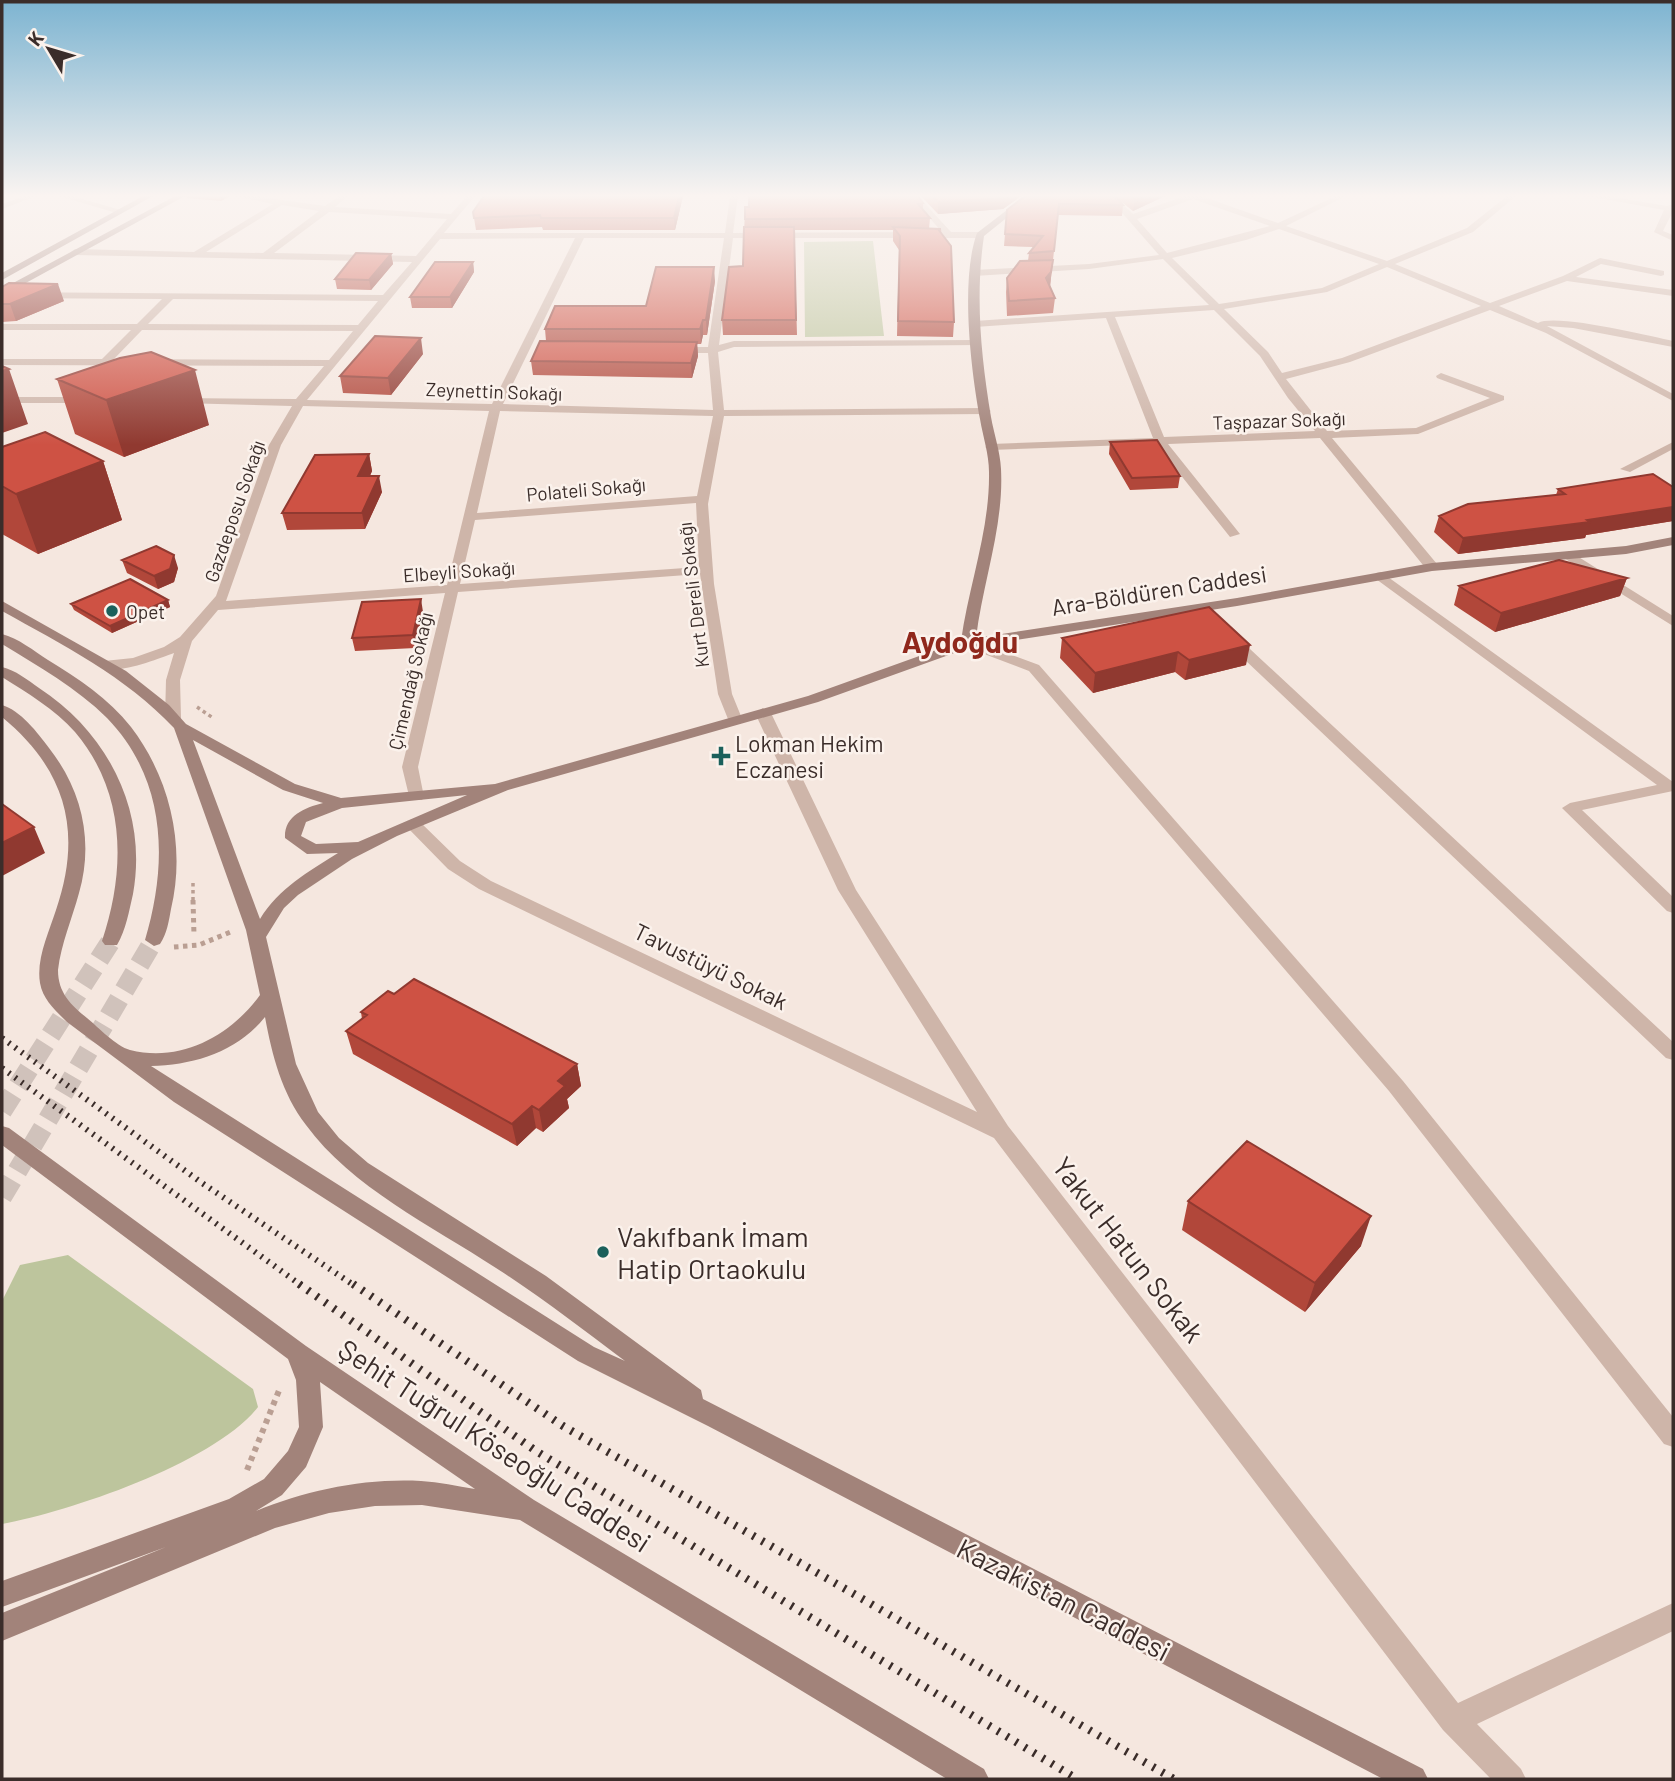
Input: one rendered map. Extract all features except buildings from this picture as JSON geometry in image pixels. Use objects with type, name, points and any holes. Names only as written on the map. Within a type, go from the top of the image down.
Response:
[{"type":"main road","points":[[2,294],[28,279]]},
{"type":"main road","points":[[968,643],[971,605],[990,540],[995,470],[976,344],[974,279]]},
{"type":"main road","name":"Ara-Böldüren Caddesi","points":[[257,937],[278,904],[292,891],[370,842],[412,824],[502,787],[813,699],[968,643],[1198,608],[1432,567],[1569,555],[1673,541]]},
{"type":"main road","name":"Ara-Böldüren Caddesi","points":[[2,605],[104,665],[177,723],[289,787],[340,803],[502,787]]},
{"type":"main road","points":[[2,638],[98,702],[127,731],[146,765],[163,820],[169,866],[167,888],[154,940]]},
{"type":"main road","points":[[2,671],[53,704],[80,728],[102,758],[117,791],[126,828],[128,871],[120,918],[111,941]]},
{"type":"main road","points":[[2,710],[46,750],[69,792],[75,818],[79,846],[75,876],[48,968],[51,989],[62,1007],[181,1097],[533,1322],[629,1376],[717,1418]]},
{"type":"main road","points":[[177,723],[257,937],[268,998],[293,1085],[317,1129],[334,1149],[360,1170],[590,1320],[717,1418]]},
{"type":"main road","points":[[340,803],[315,811],[299,820],[291,833],[296,842],[324,851],[370,842]]},
{"type":"main road","points":[[125,1057],[161,1060],[210,1049],[247,1026],[268,998]]},
{"type":"main road","name":"Şehit Tuğrul Köseoğlu Caddesi","points":[[2,1134],[298,1353],[525,1509],[974,1779]]},
{"type":"main road","points":[[2,1594],[237,1508],[273,1487],[297,1459],[311,1427],[308,1380],[298,1353]]},
{"type":"main road","name":"Kazakistan Caddesi","points":[[717,1418],[1413,1779]]},
{"type":"main road","points":[[2,1627],[274,1516],[329,1501],[375,1494],[422,1493],[525,1509]]},
{"type":"street","name":"Gazdeposu Sokağı","points":[[185,640],[222,597],[275,445],[300,401],[403,279]]},
{"type":"street","name":"Çimendağ Sokağı","points":[[416,797],[410,767],[495,410],[558,279]]},
{"type":"street","name":"Kurt Dereli Sokağı","points":[[724,279],[713,350],[717,418],[704,499],[706,570],[725,694],[736,721]]},
{"type":"street","points":[[1189,279],[1264,354],[1432,567]]},
{"type":"street","points":[[975,324],[1217,307],[1324,290],[1352,279]]},
{"type":"street","points":[[1423,279],[1550,331],[1673,398]]},
{"type":"street","points":[[1280,377],[1346,360],[1563,279]]},
{"type":"street","points":[[1575,279],[1673,293]]},
{"type":"street","points":[[1638,287],[1651,279]]},
{"type":"street","points":[[2,294],[387,298]]},
{"type":"street","points":[[104,362],[171,296]]},
{"type":"street","points":[[1110,316],[1160,442],[1234,534]]},
{"type":"street","points":[[1529,322],[1573,326],[1673,344]]},
{"type":"street","points":[[2,327],[361,328]]},
{"type":"street","points":[[659,350],[713,350],[734,344],[976,344]]},
{"type":"street","points":[[523,349],[537,349]]},
{"type":"street","points":[[2,362],[331,363]]},
{"type":"street","name":"Taşpazar Sokağı","points":[[991,447],[1418,431],[1500,398],[1441,376]]},
{"type":"street","points":[[2,400],[97,400]]},
{"type":"street","name":"Zeynettin Sokağı","points":[[164,400],[300,401],[717,418],[985,411]]},
{"type":"street","points":[[1637,473],[1626,468],[1673,445]]},
{"type":"street","name":"Polateli Sokağı","points":[[471,517],[704,499]]},
{"type":"street","points":[[1569,555],[1673,622]]},
{"type":"street","name":"Elbeyli Sokağı","points":[[215,606],[452,592],[706,570]]},
{"type":"street","points":[[1381,576],[1670,788],[1570,808],[1673,907]]},
{"type":"street","points":[[1198,608],[1673,1053]]},
{"type":"street","points":[[104,665],[135,662],[169,650],[185,640]]},
{"type":"street","points":[[177,723],[173,680],[185,640]]},
{"type":"street","points":[[968,643],[1034,668],[1396,1086],[1673,1436]]},
{"type":"street","name":"Yakut Hatun Sokak","points":[[763,713],[820,838],[848,890],[1001,1132],[1453,1720],[1511,1779]]},
{"type":"street","name":"Tavustüyü Sokak","points":[[412,824],[454,865],[485,885],[1001,1132]]},
{"type":"street","points":[[1453,1720],[1673,1617]]},
{"type":"path","points":[[235,1479],[246,1473],[269,1408],[298,1353]]},
{"type":"green space","points":[[804,279],[877,279],[884,336],[805,337]]},
{"type":"green space","points":[[68,1255],[253,1389],[258,1407],[237,1428],[209,1447],[139,1482],[65,1508],[2,1524],[2,1301],[20,1265]]},
{"type":"tunnel","points":[[2,1197],[154,940]]},
{"type":"tunnel","points":[[2,1111],[111,941]]},
{"type":"railway","points":[[2,1038],[202,1183],[355,1286]]},
{"type":"railway","points":[[2,1068],[302,1286]]},
{"type":"railway","points":[[299,1284],[536,1451],[1077,1779]]},
{"type":"railway","points":[[353,1284],[563,1426],[1174,1779]]},
{"type":"place","name":"Opet","points":[[112,611]]},
{"type":"place","name":"Lokman Hekim Eczanesi","points":[[721,756]]},
{"type":"place","name":"Vakıfbank İmam Hatip Ortaokulu","points":[[603,1252]]},
{"type":"district","name":"Aydoğdu","points":[[960,641]]}]
